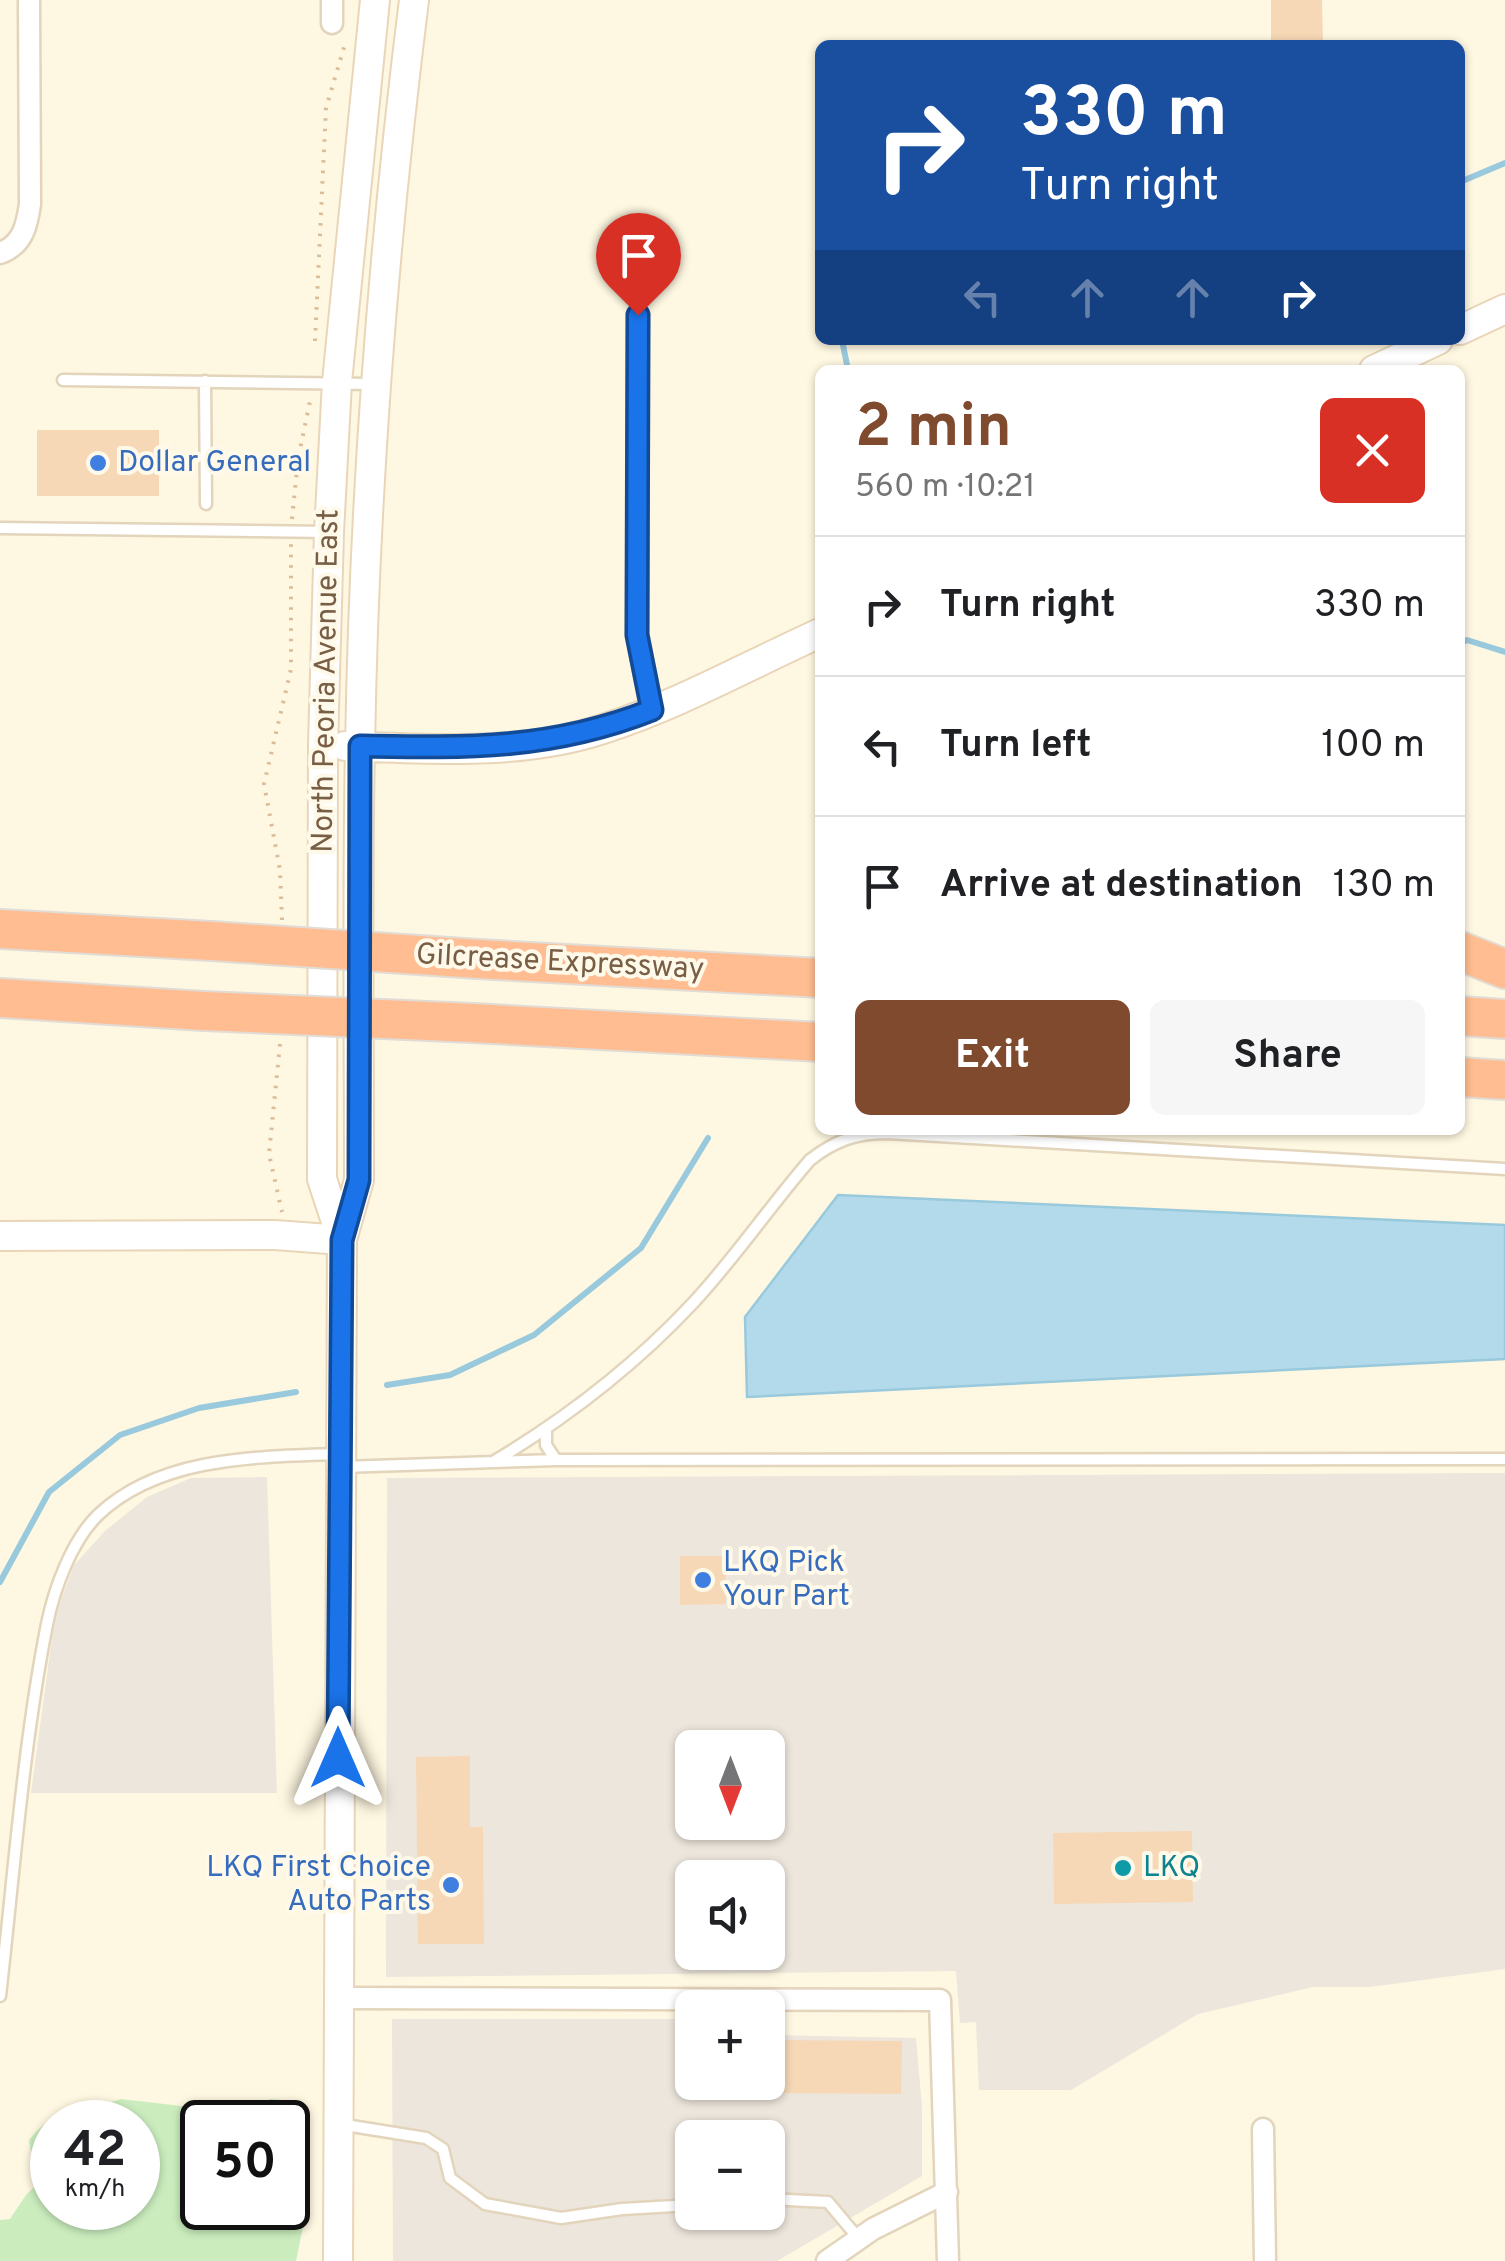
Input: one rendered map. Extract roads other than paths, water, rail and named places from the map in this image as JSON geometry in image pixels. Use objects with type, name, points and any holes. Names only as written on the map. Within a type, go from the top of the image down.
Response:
[{"type":"highway","name":"Gilcrease Expressway","points":[[0,930],[815,978]]},
{"type":"highway","points":[[1465,954],[1505,970]]},
{"type":"highway","points":[[0,998],[815,1042]]},
{"type":"highway","points":[[1465,1016],[1505,1018]]},
{"type":"highway","points":[[1465,1077],[1505,1080]]},
{"type":"main road","name":"North Peoria Avenue East","points":[[342,1240],[322,1180],[323,745],[337,382],[375,0]]},
{"type":"main road","name":"North Peoria Avenue East","points":[[338,2261],[342,1240],[359,1180],[360,746],[370,489],[388,224],[414,0]]},
{"type":"main road","points":[[1465,328],[1505,310]]},
{"type":"main road","points":[[1385,365],[1427,345]]},
{"type":"main road","points":[[323,745],[474,748],[542,742],[601,730],[815,635]]},
{"type":"main road","points":[[0,1236],[284,1235],[342,1240]]},
{"type":"street","points":[[8,248],[26,226],[30,204],[29,0]]},
{"type":"street","points":[[332,0],[340,27]]},
{"type":"street","points":[[638,315],[637,635],[652,710]]},
{"type":"street","points":[[338,1998],[940,2000],[948,2261]]},
{"type":"street","points":[[1263,2129],[1265,2261]]},
{"type":"street","points":[[827,2261],[859,2239],[947,2192]]},
{"type":"lane","points":[[63,380],[378,384]]},
{"type":"lane","points":[[205,381],[206,504]]},
{"type":"lane","points":[[0,528],[329,532]]},
{"type":"lane","points":[[492,1463],[546,1428],[666,1330],[810,1160],[848,1137],[864,1135]]},
{"type":"lane","points":[[937,1135],[1505,1169]]},
{"type":"lane","points":[[546,1428],[546,1445],[556,1460]]},
{"type":"lane","points":[[0,1996],[48,1620],[66,1568],[96,1517],[155,1479],[198,1466],[264,1457],[492,1463],[1505,1459]]},
{"type":"lane","points":[[338,2124],[426,2138],[443,2148],[450,2178],[486,2204],[560,2218],[675,2206]]},
{"type":"lane","points":[[785,2200],[828,2202],[859,2239]]},
{"type":"water","points":[[838,1195],[1505,1225],[1505,1359],[747,1397],[745,1317]]},
{"type":"waterway","points":[[1465,180],[1505,163]]},
{"type":"waterway","points":[[843,345],[847,365]]},
{"type":"waterway","points":[[1465,641],[1505,652]]},
{"type":"waterway","points":[[387,1385],[450,1375],[534,1335],[641,1248],[708,1138]]},
{"type":"waterway","points":[[0,1582],[49,1492],[120,1435],[199,1408],[296,1392]]},
{"type":"place","name":"Dollar General","points":[[98,463]]},
{"type":"place","name":"LKQ Pick Your Part","points":[[703,1580]]},
{"type":"place","name":"LKQ","points":[[1123,1868]]},
{"type":"place","name":"LKQ First Choice Auto Parts","points":[[451,1885]]}]
